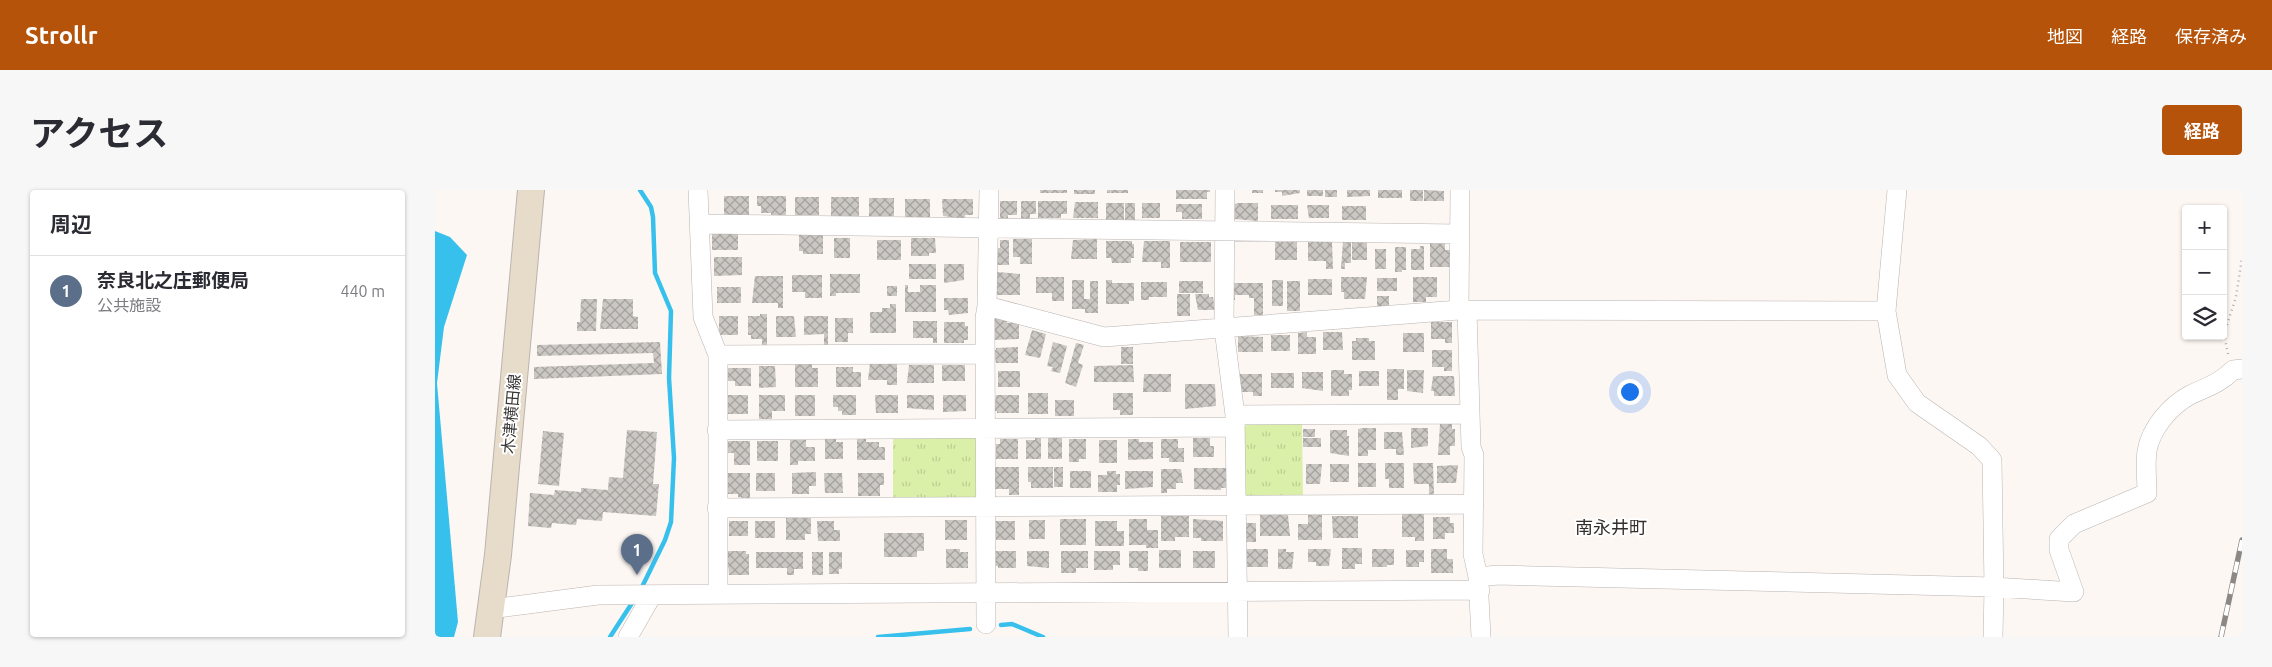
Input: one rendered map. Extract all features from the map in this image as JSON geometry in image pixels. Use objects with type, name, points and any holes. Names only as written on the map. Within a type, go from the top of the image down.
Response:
[{"type":"main road","name":"木津横田線","points":[[487,637],[531,190]]},
{"type":"street","points":[[698,190],[703,316],[718,355],[718,594]]},
{"type":"street","points":[[986,624],[985,318],[987,306],[989,190]]},
{"type":"street","points":[[1225,190],[1224,329],[1235,421],[1238,637]]},
{"type":"street","points":[[1460,190],[1463,310],[1471,447],[1474,455],[1473,554],[1479,583],[1481,637]]},
{"type":"street","points":[[1897,190],[1886,311],[1897,375],[1917,404],[1979,446],[1992,460],[1993,637]]},
{"type":"street","points":[[700,224],[1460,234]]},
{"type":"street","points":[[987,306],[1104,336],[1224,329],[1463,310],[1886,311]]},
{"type":"street","points":[[718,355],[985,354]]},
{"type":"street","points":[[491,609],[598,595],[1236,591],[1479,583],[1498,574],[1994,587],[2074,592],[2059,550],[2059,539],[2074,524],[2147,493],[2147,451],[2154,430],[2173,406],[2222,381],[2237,370]]},
{"type":"street","points":[[717,430],[986,428],[1470,414]]},
{"type":"street","points":[[717,508],[1474,504]]},
{"type":"street","points":[[628,637],[650,595]]},
{"type":"path","points":[[2237,370],[2224,334],[2236,297],[2242,258]]},
{"type":"green space","points":[[1250,421],[1302,421],[1303,498],[1250,498],[1242,491],[1241,431]]},
{"type":"green space","points":[[972,435],[978,443],[979,493],[973,500],[893,500],[893,436]]},
{"type":"water","points":[[435,231],[450,237],[467,255],[444,327],[437,383],[458,622],[454,637],[435,637]]},
{"type":"building","points":[[1040,190],[1067,190],[1067,193],[1040,193]]},
{"type":"building","points":[[1074,190],[1095,190],[1095,194],[1074,194]]},
{"type":"building","points":[[1107,190],[1128,190],[1128,193],[1107,193]]},
{"type":"building","points":[[1176,190],[1210,190],[1210,192],[1207,192],[1207,199],[1176,199]]},
{"type":"building","points":[[1252,190],[1263,190],[1263,193],[1252,193]]},
{"type":"building","points":[[1275,190],[1300,190],[1300,193],[1282,196],[1282,192],[1275,192]]},
{"type":"building","points":[[1307,190],[1323,190],[1323,196],[1307,196]]},
{"type":"building","points":[[1325,190],[1337,190],[1337,197],[1325,197]]},
{"type":"building","points":[[1347,190],[1370,190],[1370,196],[1347,197]]},
{"type":"building","points":[[1378,190],[1402,190],[1402,198],[1378,198]]},
{"type":"building","points":[[1410,190],[1423,190],[1423,201],[1410,201]]},
{"type":"building","points":[[1424,190],[1444,191],[1444,201],[1424,201]]},
{"type":"building","points":[[724,196],[749,196],[749,215],[724,216]]},
{"type":"building","points":[[757,196],[786,196],[786,216],[771,216],[771,213],[761,213],[761,206],[757,206]]},
{"type":"building","points":[[795,197],[819,197],[819,215],[795,215]]},
{"type":"building","points":[[831,197],[859,197],[859,217],[831,217]]},
{"type":"building","points":[[869,198],[894,198],[894,216],[869,216]]},
{"type":"building","points":[[905,199],[930,199],[930,217],[905,217]]},
{"type":"building","points":[[942,199],[973,199],[973,215],[965,215],[965,219],[943,216]]},
{"type":"building","points":[[1000,201],[1017,201],[1017,215],[1008,215],[1008,219],[1000,219]]},
{"type":"building","points":[[1021,201],[1036,201],[1036,214],[1030,214],[1030,221],[1021,221]]},
{"type":"building","points":[[1038,201],[1067,201],[1067,214],[1061,214],[1061,218],[1038,218]]},
{"type":"building","points":[[1075,202],[1098,202],[1098,218],[1073,218]]},
{"type":"building","points":[[1106,203],[1124,203],[1124,222],[1106,222]]},
{"type":"building","points":[[1125,203],[1135,203],[1135,222],[1125,222]]},
{"type":"building","points":[[1142,203],[1160,203],[1160,218],[1142,218]]},
{"type":"building","points":[[1258,203],[1258,221],[1234,219],[1234,204]]},
{"type":"building","points":[[1176,204],[1202,204],[1202,219],[1182,219],[1182,212],[1176,212]]},
{"type":"building","points":[[1271,205],[1298,205],[1298,219],[1271,219]]},
{"type":"building","points":[[1307,205],[1329,205],[1329,218],[1309,218]]},
{"type":"building","points":[[1342,206],[1366,206],[1366,220],[1342,220]]},
{"type":"building","points":[[712,231],[738,231],[738,250],[712,250]]},
{"type":"building","points":[[799,235],[823,235],[823,254],[803,254],[803,251],[799,251]]},
{"type":"building","points":[[834,238],[850,238],[850,258],[834,258]]},
{"type":"building","points":[[911,238],[935,238],[936,253],[929,253],[929,256],[911,256]]},
{"type":"building","points":[[1013,239],[1032,239],[1032,264],[1020,264],[1020,257],[1013,257]]},
{"type":"building","points":[[1097,239],[1097,259],[1071,259],[1073,240]]},
{"type":"building","points":[[877,240],[901,240],[901,260],[877,260]]},
{"type":"building","points":[[1000,240],[1009,240],[1009,265],[997,265],[997,248],[1000,248]]},
{"type":"building","points":[[1106,241],[1132,241],[1132,244],[1134,244],[1134,258],[1131,258],[1131,263],[1112,263],[1111,258],[1106,258]]},
{"type":"building","points":[[1144,241],[1170,241],[1170,268],[1161,268],[1161,262],[1142,262]]},
{"type":"building","points":[[1343,241],[1351,241],[1351,263],[1345,263],[1345,269],[1341,269]]},
{"type":"building","points":[[1352,241],[1367,241],[1367,260],[1352,260]]},
{"type":"building","points":[[1180,242],[1211,242],[1211,262],[1180,262]]},
{"type":"building","points":[[1275,242],[1297,242],[1297,260],[1275,260]]},
{"type":"building","points":[[1308,242],[1332,242],[1333,269],[1326,269],[1326,261],[1308,261]]},
{"type":"building","points":[[1430,243],[1445,243],[1445,250],[1451,250],[1451,267],[1430,267]]},
{"type":"building","points":[[1420,246],[1424,246],[1424,270],[1411,270],[1411,249],[1420,249]]},
{"type":"building","points":[[1395,247],[1406,247],[1406,270],[1402,270],[1402,272],[1395,272]]},
{"type":"building","points":[[1375,249],[1386,249],[1386,269],[1375,269]]},
{"type":"building","points":[[714,257],[742,257],[742,275],[714,276]]},
{"type":"building","points":[[909,264],[936,264],[936,279],[909,279]]},
{"type":"building","points":[[944,264],[964,264],[964,280],[944,283]]},
{"type":"building","points":[[997,272],[1020,274],[1020,295],[997,295]]},
{"type":"building","points":[[830,274],[860,274],[860,293],[836,293],[836,296],[830,296]]},
{"type":"building","points":[[792,275],[822,275],[822,298],[805,298],[805,292],[792,292]]},
{"type":"building","points":[[755,276],[783,276],[783,308],[778,308],[778,303],[752,303]]},
{"type":"building","points":[[1036,277],[1064,277],[1064,301],[1052,301],[1052,293],[1036,293]]},
{"type":"building","points":[[1341,277],[1367,277],[1365,299],[1344,299],[1344,292],[1341,292]]},
{"type":"building","points":[[1413,277],[1437,277],[1437,297],[1426,297],[1426,302],[1413,302]]},
{"type":"building","points":[[1377,278],[1397,278],[1397,291],[1377,291]]},
{"type":"building","points":[[1308,279],[1332,279],[1332,295],[1308,295]]},
{"type":"building","points":[[1072,280],[1084,280],[1084,299],[1090,299],[1090,281],[1098,281],[1098,313],[1085,313],[1085,309],[1072,309]]},
{"type":"building","points":[[1106,280],[1112,280],[1112,283],[1134,283],[1134,301],[1129,301],[1129,304],[1106,304]]},
{"type":"building","points":[[1272,280],[1283,280],[1283,306],[1272,306]]},
{"type":"building","points":[[1179,281],[1203,281],[1203,293],[1179,293]]},
{"type":"building","points":[[1287,281],[1300,281],[1300,311],[1287,311]]},
{"type":"building","points":[[1141,282],[1167,282],[1167,297],[1149,297],[1149,300],[1141,300]]},
{"type":"building","points":[[1231,283],[1263,283],[1263,315],[1254,315],[1254,298],[1249,298],[1249,295],[1235,295],[1235,300],[1231,300]]},
{"type":"building","points":[[905,285],[908,285],[908,292],[920,292],[920,285],[936,285],[936,312],[905,312]]},
{"type":"building","points":[[887,286],[897,286],[897,296],[887,296]]},
{"type":"building","points":[[717,287],[741,287],[741,303],[717,303]]},
{"type":"building","points":[[1177,294],[1190,294],[1190,316],[1177,316]]},
{"type":"building","points":[[1195,294],[1209,294],[1209,297],[1213,297],[1215,310],[1198,310]]},
{"type":"building","points":[[1377,296],[1389,296],[1389,307],[1377,307]]},
{"type":"building","points":[[944,298],[968,298],[968,313],[949,315],[948,310],[944,310]]},
{"type":"building","points":[[581,299],[597,299],[596,331],[577,331],[577,322],[580,322]]},
{"type":"building","points":[[603,299],[633,299],[633,316],[638,317],[638,329],[600,329]]},
{"type":"building","points":[[890,304],[896,304],[896,333],[870,333],[870,312],[882,312],[882,308],[890,308]]},
{"type":"building","points":[[760,314],[767,314],[767,346],[762,346],[762,339],[751,339],[751,335],[748,335],[748,316],[760,316]]},
{"type":"building","points":[[719,316],[738,316],[738,335],[719,335]]},
{"type":"building","points":[[776,316],[794,316],[796,337],[776,337]]},
{"type":"building","points":[[804,316],[828,316],[828,346],[824,346],[824,334],[804,335]]},
{"type":"building","points":[[835,318],[853,318],[853,333],[848,333],[848,342],[835,342]]},
{"type":"building","points":[[994,319],[1006,319],[1007,323],[1019,323],[1019,339],[994,340]]},
{"type":"building","points":[[913,321],[937,321],[937,343],[933,343],[933,338],[913,338]]},
{"type":"building","points":[[944,322],[965,322],[965,326],[968,326],[968,340],[964,340],[964,343],[944,343]]},
{"type":"building","points":[[1431,322],[1452,322],[1452,343],[1445,343],[1445,339],[1431,339]]},
{"type":"building","points":[[1032,330],[1046,334],[1040,358],[1025,355]]},
{"type":"building","points":[[1307,332],[1307,337],[1316,337],[1316,354],[1298,354],[1298,333]]},
{"type":"building","points":[[1323,332],[1342,332],[1343,350],[1323,350]]},
{"type":"building","points":[[1403,333],[1424,333],[1424,352],[1403,352]]},
{"type":"building","points":[[1271,335],[1290,335],[1290,351],[1271,351]]},
{"type":"building","points":[[1238,336],[1263,337],[1263,352],[1238,352]]},
{"type":"building","points":[[1356,338],[1369,338],[1369,341],[1375,341],[1375,360],[1352,360],[1352,341],[1356,341]]},
{"type":"building","points":[[660,342],[662,374],[534,379],[534,367],[654,363],[653,353],[537,356],[537,345]]},
{"type":"building","points":[[1053,342],[1067,346],[1060,373],[1051,371],[1053,367],[1047,366]]},
{"type":"building","points":[[1076,343],[1084,345],[1078,363],[1083,365],[1076,387],[1065,383]]},
{"type":"building","points":[[1018,347],[1018,363],[996,363],[994,350],[996,348]]},
{"type":"building","points":[[1121,347],[1133,347],[1133,364],[1121,364]]},
{"type":"building","points":[[1432,350],[1452,350],[1452,371],[1444,371],[1444,367],[1432,367]]},
{"type":"building","points":[[795,363],[812,363],[812,368],[818,368],[818,387],[795,387]]},
{"type":"building","points":[[870,363],[897,363],[897,385],[887,385],[887,380],[868,380]]},
{"type":"building","points":[[909,365],[934,365],[934,383],[907,383]]},
{"type":"building","points":[[942,365],[965,365],[965,381],[942,381]]},
{"type":"building","points":[[1133,365],[1134,382],[1094,382],[1094,366]]},
{"type":"building","points":[[759,366],[775,366],[776,387],[759,388]]},
{"type":"building","points":[[836,367],[853,367],[853,372],[861,372],[861,387],[836,387]]},
{"type":"building","points":[[727,368],[751,368],[751,386],[735,386],[735,381],[727,381]]},
{"type":"building","points":[[1387,369],[1404,369],[1404,389],[1398,389],[1398,400],[1387,400]]},
{"type":"building","points":[[1331,370],[1344,370],[1344,374],[1352,374],[1352,390],[1349,390],[1349,396],[1331,396]]},
{"type":"building","points":[[1407,370],[1424,370],[1423,393],[1407,391]]},
{"type":"building","points":[[998,371],[1020,371],[1020,387],[998,387]]},
{"type":"building","points":[[1359,371],[1379,371],[1379,386],[1359,386]]},
{"type":"building","points":[[1302,372],[1323,372],[1323,391],[1302,388]]},
{"type":"building","points":[[1271,373],[1294,373],[1294,388],[1271,388]]},
{"type":"building","points":[[1144,374],[1171,374],[1171,392],[1143,392]]},
{"type":"building","points":[[1240,374],[1262,374],[1262,396],[1253,396],[1253,392],[1240,392]]},
{"type":"building","points":[[1433,376],[1454,376],[1455,396],[1434,396],[1434,391],[1431,391]]},
{"type":"building","points":[[1185,384],[1215,384],[1216,406],[1185,409]]},
{"type":"building","points":[[1028,393],[1048,393],[1048,414],[1028,414]]},
{"type":"building","points":[[1113,393],[1133,393],[1133,415],[1120,415],[1120,410],[1113,410]]},
{"type":"building","points":[[728,395],[748,395],[748,414],[728,414]]},
{"type":"building","points":[[759,395],[785,395],[785,411],[772,411],[772,419],[759,419]]},
{"type":"building","points":[[795,395],[815,395],[815,416],[795,416]]},
{"type":"building","points":[[833,395],[856,395],[856,415],[842,415],[842,411],[838,411],[838,407],[833,407]]},
{"type":"building","points":[[875,395],[898,395],[898,413],[876,413]]},
{"type":"building","points":[[907,395],[934,395],[934,410],[907,408]]},
{"type":"building","points":[[943,395],[966,395],[966,411],[943,412]]},
{"type":"building","points":[[996,395],[1019,395],[1019,413],[997,413],[997,411],[994,411]]},
{"type":"building","points":[[1055,400],[1074,400],[1074,416],[1055,416]]},
{"type":"building","points":[[1440,424],[1452,424],[1452,429],[1455,429],[1455,446],[1450,446],[1450,455],[1438,455]]},
{"type":"building","points":[[1376,428],[1376,450],[1368,450],[1368,456],[1358,456],[1358,429]]},
{"type":"building","points":[[1411,428],[1428,428],[1428,446],[1411,448]]},
{"type":"building","points":[[1303,429],[1315,429],[1315,437],[1303,437]]},
{"type":"building","points":[[627,430],[657,432],[653,484],[659,484],[656,516],[603,512],[602,521],[577,519],[576,525],[552,523],[551,528],[528,526],[530,493],[554,495],[555,490],[581,492],[581,488],[608,490],[609,477],[623,478]]},
{"type":"building","points":[[1330,430],[1347,430],[1347,436],[1349,436],[1349,456],[1330,453]]},
{"type":"building","points":[[543,431],[564,433],[559,486],[538,484]]},
{"type":"building","points":[[1384,432],[1402,432],[1404,455],[1396,455],[1396,449],[1384,449]]},
{"type":"building","points":[[1035,436],[1041,436],[1041,459],[1026,459],[1026,440],[1035,440]]},
{"type":"building","points":[[825,438],[836,438],[836,442],[843,442],[843,459],[825,459]]},
{"type":"building","points":[[857,438],[866,438],[866,442],[879,442],[879,447],[885,447],[885,460],[857,460]]},
{"type":"building","points":[[1048,438],[1062,438],[1062,459],[1048,459]]},
{"type":"building","points":[[1193,438],[1210,438],[1210,446],[1214,446],[1214,457],[1193,457]]},
{"type":"building","points":[[1303,438],[1321,438],[1321,447],[1303,447]]},
{"type":"building","points":[[1000,439],[1018,439],[1018,459],[996,459],[996,444],[1000,444]]},
{"type":"building","points":[[1069,439],[1086,439],[1086,459],[1079,459],[1079,462],[1069,462]]},
{"type":"building","points":[[1128,439],[1139,439],[1139,442],[1153,442],[1153,459],[1128,460]]},
{"type":"building","points":[[1161,439],[1178,439],[1178,448],[1184,448],[1184,462],[1169,462],[1169,458],[1161,458]]},
{"type":"building","points":[[790,440],[806,440],[806,447],[815,447],[815,461],[798,461],[798,465],[790,465]]},
{"type":"building","points":[[1099,440],[1117,440],[1117,463],[1099,463]]},
{"type":"building","points":[[728,441],[750,441],[750,465],[734,465],[734,453],[728,453]]},
{"type":"building","points":[[757,441],[778,441],[778,461],[757,461]]},
{"type":"building","points":[[1358,463],[1376,463],[1376,487],[1358,487]]},
{"type":"building","points":[[1385,463],[1404,463],[1404,488],[1389,488],[1389,479],[1385,479]]},
{"type":"building","points":[[1413,463],[1433,463],[1434,496],[1429,496],[1429,484],[1414,484]]},
{"type":"building","points":[[1306,464],[1322,464],[1320,484],[1306,484]]},
{"type":"building","points":[[1330,464],[1349,464],[1349,482],[1330,482]]},
{"type":"building","points":[[1458,465],[1456,483],[1437,483],[1437,466]]},
{"type":"building","points":[[995,467],[1019,467],[1019,495],[1009,495],[1009,489],[995,489]]},
{"type":"building","points":[[1028,467],[1053,467],[1053,488],[1031,488],[1031,482],[1028,482]]},
{"type":"building","points":[[1054,467],[1063,467],[1063,487],[1054,487]]},
{"type":"building","points":[[1194,468],[1226,468],[1226,488],[1221,488],[1221,490],[1194,489]]},
{"type":"building","points":[[1161,469],[1181,469],[1183,483],[1176,483],[1176,489],[1167,489],[1167,493],[1161,493]]},
{"type":"building","points":[[1070,471],[1091,471],[1091,488],[1070,488]]},
{"type":"building","points":[[1107,471],[1116,471],[1116,474],[1120,474],[1120,485],[1117,485],[1117,492],[1098,492],[1098,475],[1107,475]]},
{"type":"building","points":[[1125,471],[1153,471],[1153,487],[1125,489]]},
{"type":"building","points":[[816,472],[816,486],[809,486],[809,494],[792,494],[792,473]]},
{"type":"building","points":[[726,473],[750,473],[750,499],[738,497],[738,494],[726,494]]},
{"type":"building","points":[[756,473],[775,473],[775,491],[756,491]]},
{"type":"building","points":[[824,473],[842,473],[843,493],[825,493]]},
{"type":"building","points":[[858,473],[884,473],[884,485],[880,485],[880,496],[858,496]]},
{"type":"building","points":[[1402,513],[1424,513],[1424,541],[1415,541],[1415,537],[1402,537]]},
{"type":"building","points":[[1260,515],[1288,515],[1290,536],[1260,536]]},
{"type":"building","points":[[1308,515],[1322,515],[1322,540],[1298,540],[1298,524],[1308,524]]},
{"type":"building","points":[[1161,516],[1189,516],[1189,537],[1175,537],[1175,541],[1161,541]]},
{"type":"building","points":[[1332,516],[1358,516],[1358,538],[1333,538]]},
{"type":"building","points":[[1433,517],[1450,517],[1450,523],[1454,523],[1454,533],[1445,533],[1445,539],[1433,539]]},
{"type":"building","points":[[786,518],[811,518],[811,534],[805,534],[805,540],[786,540]]},
{"type":"building","points":[[1060,519],[1086,519],[1086,545],[1060,545]]},
{"type":"building","points":[[1129,519],[1147,519],[1147,530],[1158,530],[1158,548],[1146,548],[1146,545],[1129,545]]},
{"type":"building","points":[[1193,519],[1223,521],[1223,541],[1201,541],[1201,538],[1193,538]]},
{"type":"building","points":[[945,520],[967,520],[967,540],[945,540]]},
{"type":"building","points":[[1029,520],[1045,520],[1045,539],[1029,539]]},
{"type":"building","points":[[729,521],[748,521],[748,536],[729,536]]},
{"type":"building","points":[[755,521],[775,521],[775,538],[755,538]]},
{"type":"building","points":[[817,521],[834,521],[834,530],[840,530],[840,541],[818,541]]},
{"type":"building","points":[[996,521],[1015,521],[1015,540],[996,540]]},
{"type":"building","points":[[1095,521],[1117,521],[1117,531],[1124,531],[1124,546],[1095,546]]},
{"type":"building","points":[[1246,523],[1256,523],[1256,542],[1246,542]]},
{"type":"building","points":[[884,533],[924,533],[924,551],[917,551],[917,557],[884,557]]},
{"type":"building","points":[[1342,548],[1362,548],[1362,564],[1355,564],[1355,569],[1342,569]]},
{"type":"building","points":[[946,549],[960,549],[960,552],[968,552],[968,568],[946,568]]},
{"type":"building","points":[[1246,549],[1268,549],[1268,567],[1246,567]]},
{"type":"building","points":[[1278,549],[1294,552],[1292,569],[1278,569]]},
{"type":"building","points":[[1308,549],[1331,549],[1329,566],[1316,566],[1316,562],[1308,562]]},
{"type":"building","points":[[1372,549],[1394,549],[1394,565],[1372,567]]},
{"type":"building","points":[[1431,549],[1447,549],[1447,559],[1453,559],[1453,573],[1431,573]]},
{"type":"building","points":[[1159,550],[1181,550],[1181,568],[1159,568]]},
{"type":"building","points":[[1406,550],[1424,550],[1424,562],[1419,562],[1419,567],[1406,567]]},
{"type":"building","points":[[727,551],[746,551],[746,554],[749,554],[749,575],[729,575]]},
{"type":"building","points":[[995,551],[1016,551],[1016,568],[998,568],[998,566],[995,566]]},
{"type":"building","points":[[1027,551],[1049,551],[1049,568],[1027,566]]},
{"type":"building","points":[[1061,551],[1088,551],[1088,568],[1076,568],[1076,573],[1061,573]]},
{"type":"building","points":[[1094,551],[1120,551],[1120,565],[1113,565],[1113,570],[1094,570]]},
{"type":"building","points":[[1129,551],[1148,551],[1148,571],[1138,571],[1138,568],[1129,568]]},
{"type":"building","points":[[1193,551],[1215,551],[1215,568],[1193,568]]},
{"type":"building","points":[[756,552],[803,552],[803,569],[794,569],[794,575],[787,575],[787,568],[756,568]]},
{"type":"building","points":[[812,552],[823,552],[823,575],[812,575]]},
{"type":"building","points":[[829,552],[842,552],[842,569],[839,569],[839,574],[829,574]]},
{"type":"waterway","points":[[640,190],[651,207],[655,273],[671,311],[669,378],[674,458],[671,522],[665,540],[641,589]]},
{"type":"waterway","points":[[610,637],[634,600]]},
{"type":"waterway","points":[[1001,625],[1012,624],[1043,637]]},
{"type":"waterway","points":[[878,637],[970,629]]},
{"type":"railway","points":[[2221,637],[2242,540]]},
{"type":"place","name":"奈良北之庄郵便局","points":[[637,575]]},
{"type":"district","name":"南永井町","points":[[1611,527]]}]
